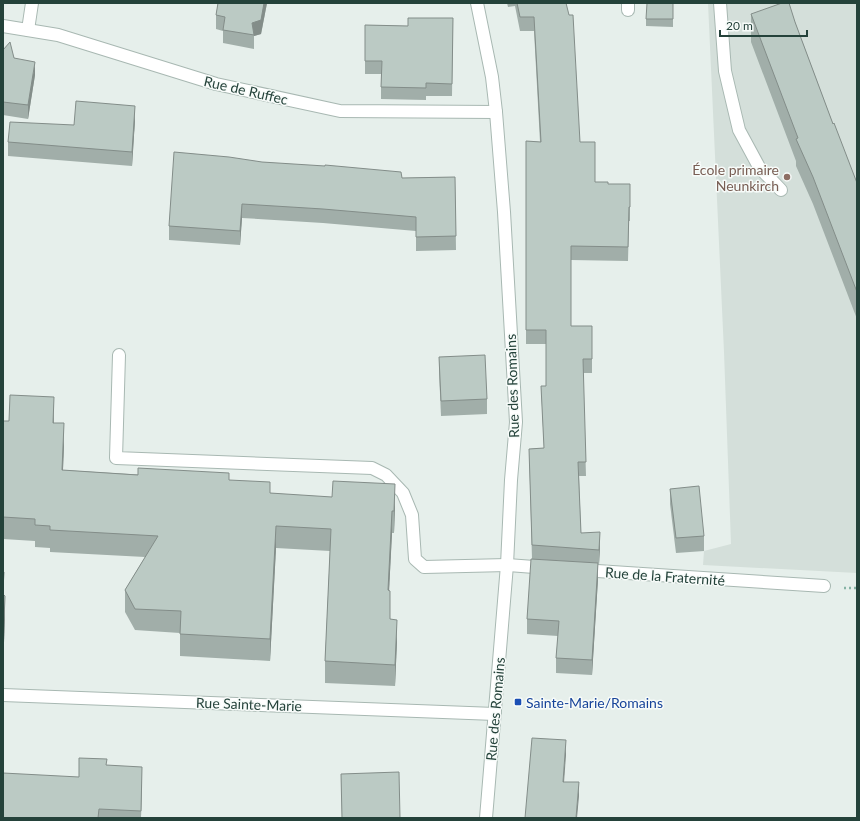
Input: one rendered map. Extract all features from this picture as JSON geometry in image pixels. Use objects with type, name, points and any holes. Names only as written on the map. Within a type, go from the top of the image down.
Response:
[{"type":"street","points":[[28,30],[32,3]]},
{"type":"street","name":"Rue des Romains","points":[[477,3],[492,77],[496,112],[504,212],[516,422],[486,818]]},
{"type":"street","points":[[720,3],[725,71],[739,130],[759,167],[781,190]]},
{"type":"street","name":"Rue de Ruffec","points":[[3,26],[58,35],[216,84],[340,111],[496,112]]},
{"type":"street","name":"Rue de la Fraternité","points":[[119,355],[116,458],[372,468],[386,474],[403,493],[412,515],[415,559],[424,567],[506,565],[824,586]]},
{"type":"street","name":"Rue Sainte-Marie","points":[[3,695],[495,714]]},
{"type":"shaded area","name":"École primaire Neunkirch","points":[[708,3],[857,3],[857,573],[703,565],[704,551],[731,544]]},
{"type":"building","points":[[218,3],[264,3],[261,20],[252,23],[254,35],[223,30],[225,17],[216,15]]},
{"type":"building","points":[[517,3],[566,3],[569,15],[573,15],[580,142],[595,142],[595,182],[608,182],[608,184],[630,184],[628,247],[571,246],[571,326],[592,326],[592,359],[583,359],[586,462],[578,462],[581,533],[600,532],[599,550],[532,545],[529,449],[544,448],[541,386],[546,386],[546,330],[526,330],[526,141],[541,142],[534,17],[520,17]]},
{"type":"building","points":[[647,3],[673,3],[673,19],[646,19]]},
{"type":"building","points":[[782,3],[789,3],[833,124],[834,123],[857,183],[857,292],[813,177],[796,139],[798,138],[751,14]]},
{"type":"building","points":[[408,18],[453,18],[452,84],[426,83],[426,88],[381,87],[382,61],[365,61],[365,25],[408,26]]},
{"type":"building","points":[[10,42],[14,58],[35,62],[28,105],[3,102],[3,50]]},
{"type":"building","points":[[76,101],[135,106],[132,152],[8,142],[10,122],[74,125]]},
{"type":"building","points":[[174,152],[229,157],[262,162],[325,165],[401,172],[402,178],[455,177],[456,236],[416,237],[416,217],[242,204],[240,231],[169,226]]},
{"type":"building","points":[[485,355],[487,399],[441,401],[439,357]]},
{"type":"building","points":[[10,395],[54,397],[53,423],[64,423],[62,470],[138,475],[138,468],[229,473],[229,480],[270,482],[270,493],[332,497],[333,481],[395,484],[394,511],[392,511],[388,590],[390,591],[390,619],[397,620],[395,665],[325,661],[331,529],[276,526],[270,639],[180,634],[181,611],[135,609],[125,590],[158,536],[50,530],[50,526],[35,525],[35,519],[3,517],[3,421],[9,421]]},
{"type":"building","points":[[699,486],[704,536],[676,538],[670,489]]},
{"type":"building","points":[[531,559],[598,563],[592,660],[556,658],[559,621],[527,619]]},
{"type":"building","points":[[3,594],[5,596],[4,620],[3,620]]},
{"type":"building","points":[[532,738],[566,740],[563,782],[579,782],[576,818],[525,818]]},
{"type":"building","points":[[79,758],[107,759],[106,765],[142,767],[141,811],[99,809],[98,818],[3,818],[3,773],[79,777]]},
{"type":"building","points":[[399,772],[400,818],[342,818],[341,774]]},
{"type":"place","name":"École primaire Neunkirch","points":[[787,177]]},
{"type":"place","name":"Sainte-Marie/Romains","points":[[518,702]]}]
